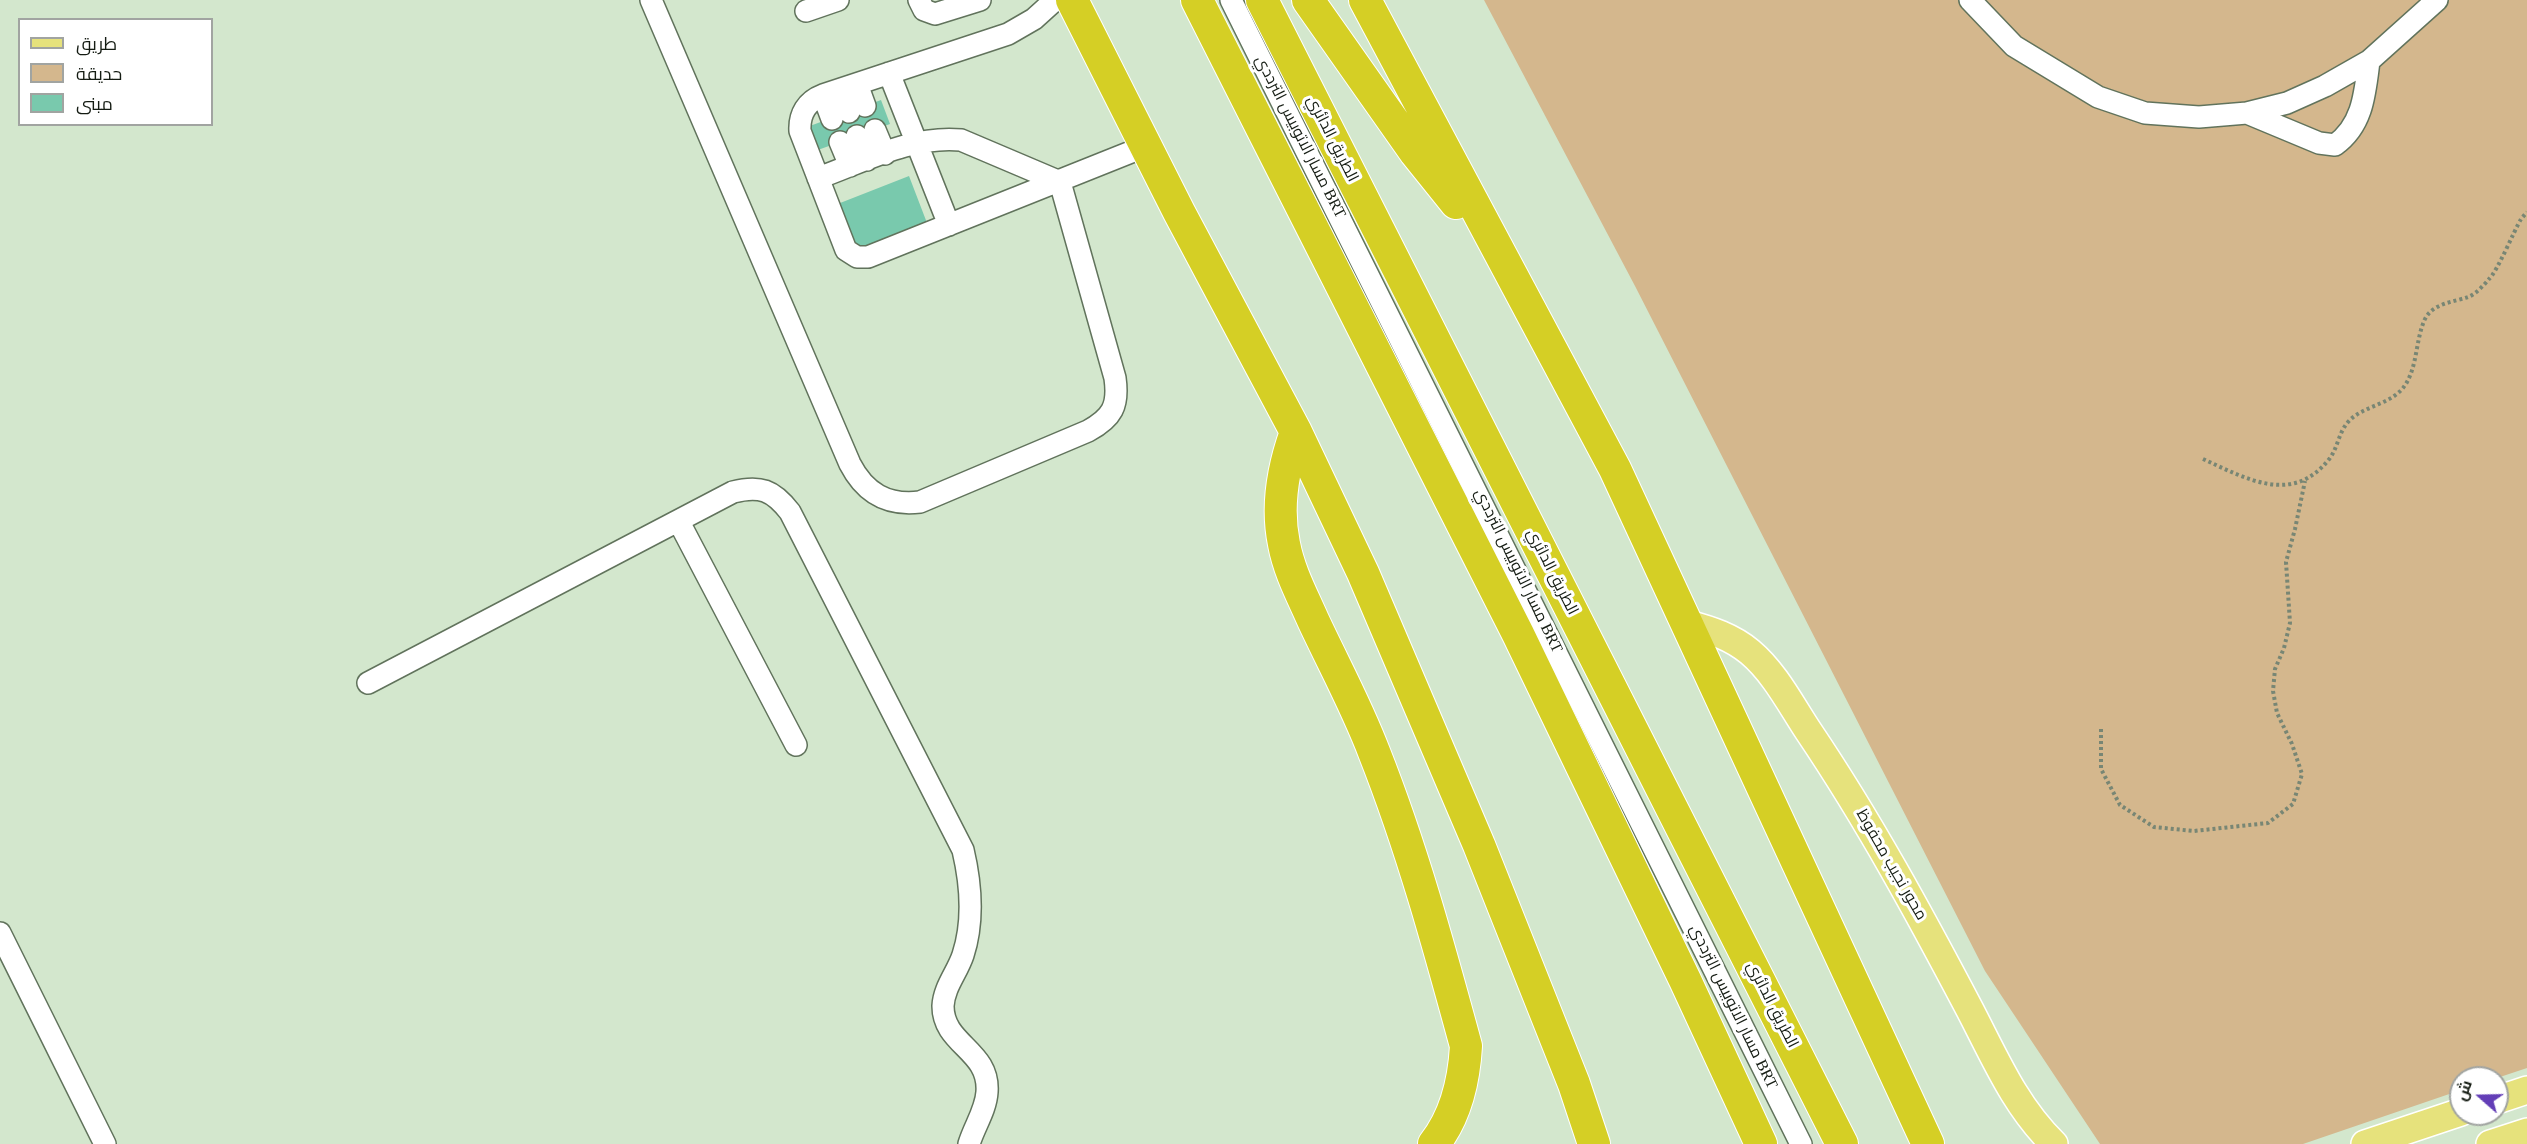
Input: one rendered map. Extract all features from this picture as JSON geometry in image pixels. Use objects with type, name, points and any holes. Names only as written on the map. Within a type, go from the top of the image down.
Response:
[{"type":"highway","points":[[1072,0],[1179,212],[1296,432],[1363,573],[1479,844],[1574,1084],[1594,1144]]},
{"type":"highway","points":[[1197,0],[1518,634],[1685,980],[1761,1144]]},
{"type":"highway","name":"الطريق الدائري","points":[[1262,0],[1842,1144]]},
{"type":"highway","points":[[1308,0],[1415,152],[1502,260]]},
{"type":"highway","points":[[1365,0],[1615,470],[1928,1144]]},
{"type":"highway","points":[[1296,432],[1288,454],[1281,499],[1282,532],[1289,564],[1373,750],[1396,811],[1424,895],[1466,1046],[1461,1087],[1447,1125],[1434,1144]]},
{"type":"highway","points":[[1574,1084],[1613,1144]]},
{"type":"main road","name":"محور نجيب محفوظ","points":[[1688,624],[1710,629],[1749,651],[1778,685],[1818,744],[1892,865],[2023,1110],[2054,1144]]},
{"type":"main road","points":[[2509,1096],[2527,1090]]},
{"type":"main road","points":[[2365,1144],[2449,1116]]},
{"type":"main road","points":[[2490,1144],[2527,1132]]},
{"type":"street","points":[[651,0],[850,464],[866,488],[878,496],[905,503],[920,502],[1088,431],[1102,424],[1113,411],[1117,395],[1115,378],[1060,182]]},
{"type":"street","points":[[806,11],[838,0]]},
{"type":"street","points":[[919,0],[924,10],[935,14],[980,0]]},
{"type":"street","points":[[1055,0],[1034,20],[1008,34],[840,90],[808,104],[800,123],[800,131],[846,250],[857,257],[868,257],[1146,146]]},
{"type":"street","name":"مسار الاتوبيس الترددي BRT","points":[[1232,0],[1801,1144]]},
{"type":"street","points":[[1970,0],[2014,46],[2098,97],[2145,113],[2199,117],[2247,113],[2287,103],[2325,86],[2369,61],[2437,0]]},
{"type":"street","points":[[2247,113],[2319,143],[2335,145],[2345,138],[2363,107],[2369,61]]},
{"type":"street","points":[[889,73],[949,225]]},
{"type":"street","points":[[840,90],[849,112],[840,90]]},
{"type":"street","points":[[867,160],[858,136],[867,160]]},
{"type":"street","points":[[818,178],[917,142],[933,139],[961,140],[1060,182]]},
{"type":"street","points":[[368,683],[733,492],[749,488],[766,490],[780,499],[790,512],[963,850],[969,874],[969,928],[963,954],[948,985],[943,1008],[950,1030],[980,1062],[988,1085],[985,1105],[969,1144]]},
{"type":"street","points":[[679,522],[796,745]]},
{"type":"street","points":[[0,933],[105,1144]]},
{"type":"path","points":[[2203,459],[2265,485],[2305,481],[2319,471],[2330,457],[2350,419],[2390,399],[2403,388],[2411,372],[2425,319],[2433,309],[2471,296],[2492,277],[2521,219],[2527,212]]},
{"type":"path","points":[[2101,729],[2101,769],[2120,805],[2154,827],[2194,831],[2268,824],[2293,804],[2302,774],[2292,744],[2277,713],[2273,691],[2275,669],[2284,648],[2290,623],[2286,562],[2305,481]]},
{"type":"green space","points":[[1484,0],[2527,0],[2527,1068],[2509,1074],[2509,1066],[2449,1066],[2449,1094],[2303,1144],[2100,1144],[1985,971],[1635,286]]},
{"type":"building","points":[[881,100],[890,124],[815,151],[807,127]]},
{"type":"building","points":[[909,176],[927,223],[853,252],[835,205]]}]
